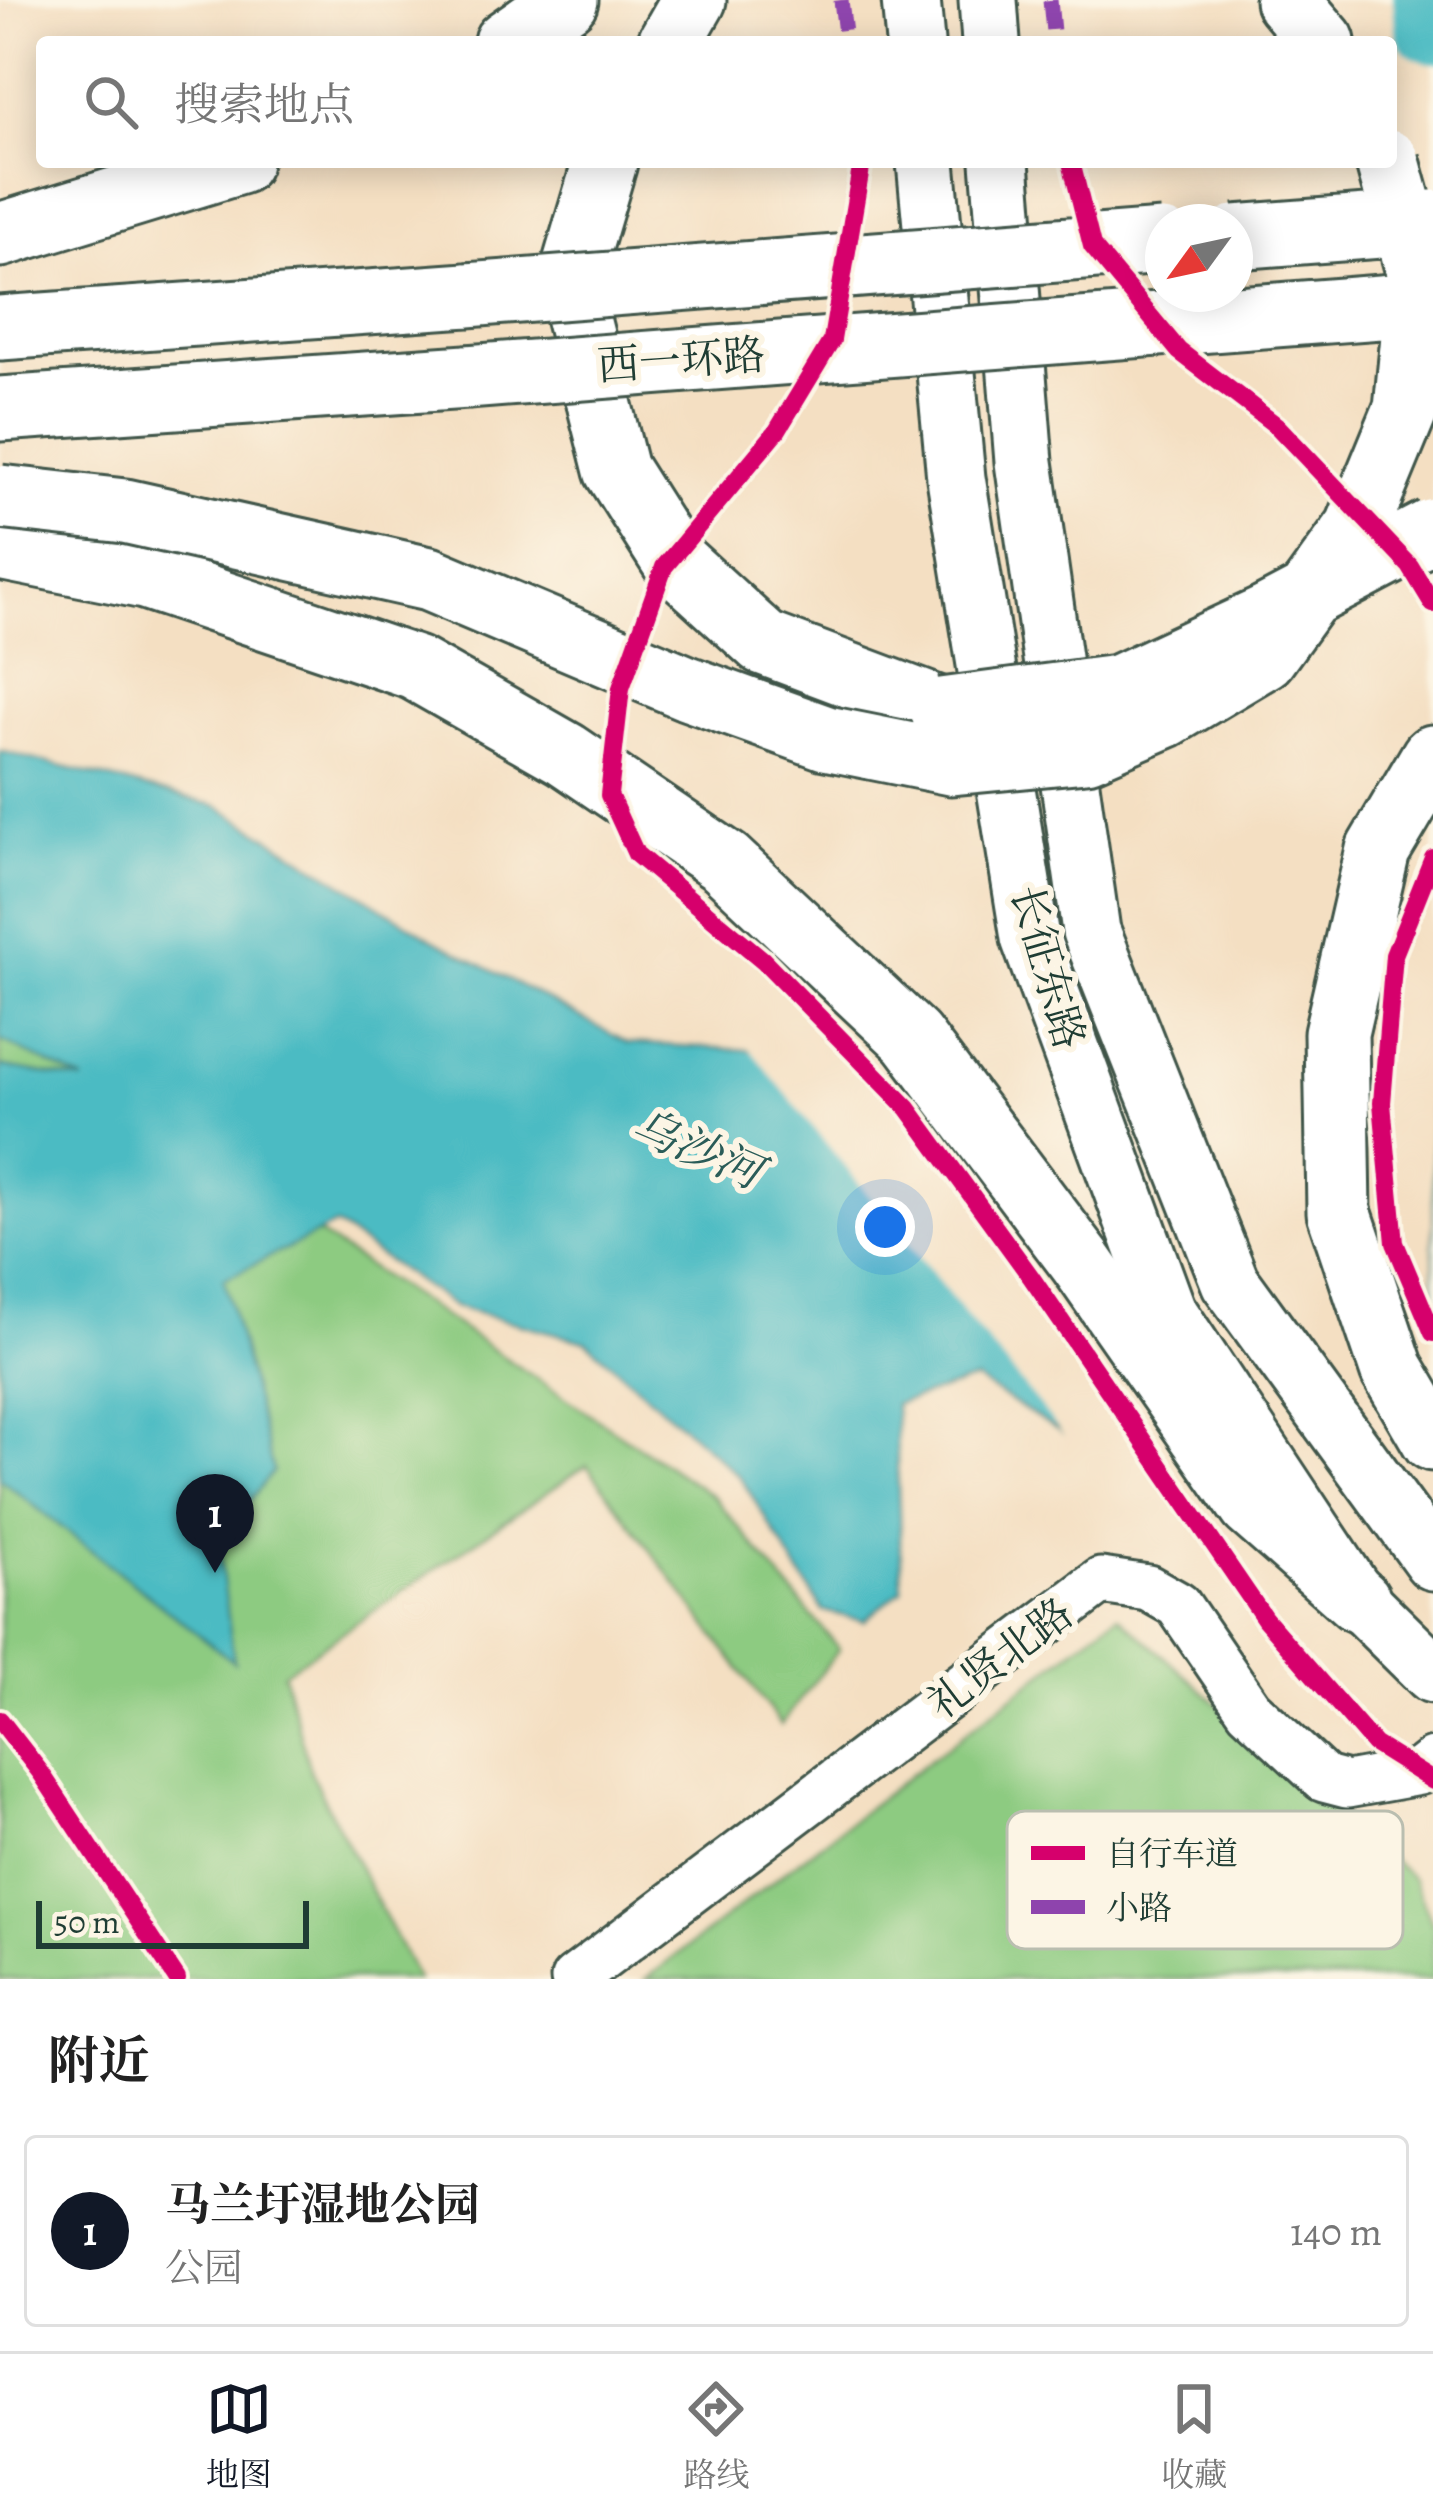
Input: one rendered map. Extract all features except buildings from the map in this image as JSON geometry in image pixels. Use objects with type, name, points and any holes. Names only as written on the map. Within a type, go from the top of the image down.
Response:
[{"type":"highway","points":[[515,36],[566,0]]},
{"type":"highway","points":[[673,36],[694,0]]},
{"type":"highway","points":[[1287,0],[1318,36]]},
{"type":"highway","points":[[0,235],[219,168]]},
{"type":"highway","points":[[603,168],[569,284],[616,470],[673,560],[764,643],[942,710],[1118,687],[1266,618],[1433,530]]},
{"type":"highway","points":[[0,496],[124,511],[429,579],[687,688],[826,738],[951,763],[1086,750],[1167,715],[1264,657],[1358,528],[1406,409],[1419,274],[1390,168]]},
{"type":"highway","points":[[1253,236],[1433,222]]},
{"type":"highway","name":"西一环路","points":[[0,328],[1145,243]]},
{"type":"highway","name":"西一环路","points":[[0,409],[1433,302]]},
{"type":"highway","points":[[0,548],[145,577],[415,668],[566,754],[724,862],[912,1038],[1081,1262],[1251,1506],[1358,1600]]},
{"type":"highway","points":[[1433,757],[1378,850],[1336,1033],[1339,1212],[1392,1369],[1433,1439]]},
{"type":"main road","points":[[911,0],[914,36]]},
{"type":"main road","points":[[988,0],[991,36]]},
{"type":"main road","name":"长征东路","points":[[927,168],[956,478],[1030,938],[1167,1311],[1358,1600],[1433,1673]]},
{"type":"main road","name":"长征东路","points":[[1000,168],[1024,462],[1091,932],[1230,1282],[1433,1562]]},
{"type":"street","name":"礼贤北路","points":[[574,1979],[1101,1581],[1148,1588],[1178,1605],[1250,1709],[1324,1779],[1347,1785],[1426,1767]]},
{"type":"green space","points":[[0,1022],[713,1496],[839,1649],[781,1725],[587,1465],[283,1673],[311,1774],[417,1979],[0,1979]]},
{"type":"green space","points":[[1118,1615],[1337,1811],[1007,1811],[1007,1949],[1403,1949],[1403,1870],[1413,1879],[1433,1927],[1433,1979],[646,1979]]},
{"type":"water","name":"乌沙河","points":[[0,751],[218,806],[431,938],[628,1043],[769,1051],[1241,1022],[1433,1018],[1433,1306],[1095,1453],[976,1380],[895,1404],[902,1589],[864,1621],[823,1611],[740,1477],[586,1341],[454,1307],[335,1225],[224,1279],[273,1471],[218,1541],[234,1662],[0,1479],[0,1066],[84,1081],[0,1040]]},
{"type":"pier","points":[[1430,1013],[1433,1313],[1097,1459],[1073,1447],[745,1043],[865,1042],[1027,1015]]},
{"type":"waterway","points":[[1426,0],[1428,28],[1433,30]]},
{"type":"marked path","points":[[841,0],[845,36]]},
{"type":"marked path","points":[[1050,0],[1053,36]]},
{"type":"cycle path","points":[[861,168],[832,340],[777,431],[664,567],[621,688],[609,795],[636,854],[763,960],[908,1108],[1031,1277],[1265,1619],[1374,1744],[1433,1781]]},
{"type":"cycle path","points":[[1072,168],[1092,246],[1179,351],[1277,426],[1410,566],[1433,604]]},
{"type":"cycle path","points":[[1433,858],[1394,955],[1382,1103],[1395,1243],[1433,1333]]},
{"type":"cycle path","points":[[0,1720],[41,1773],[177,1979]]},
{"type":"place","name":"马兰圩湿地公园","points":[[215,1573]]}]
